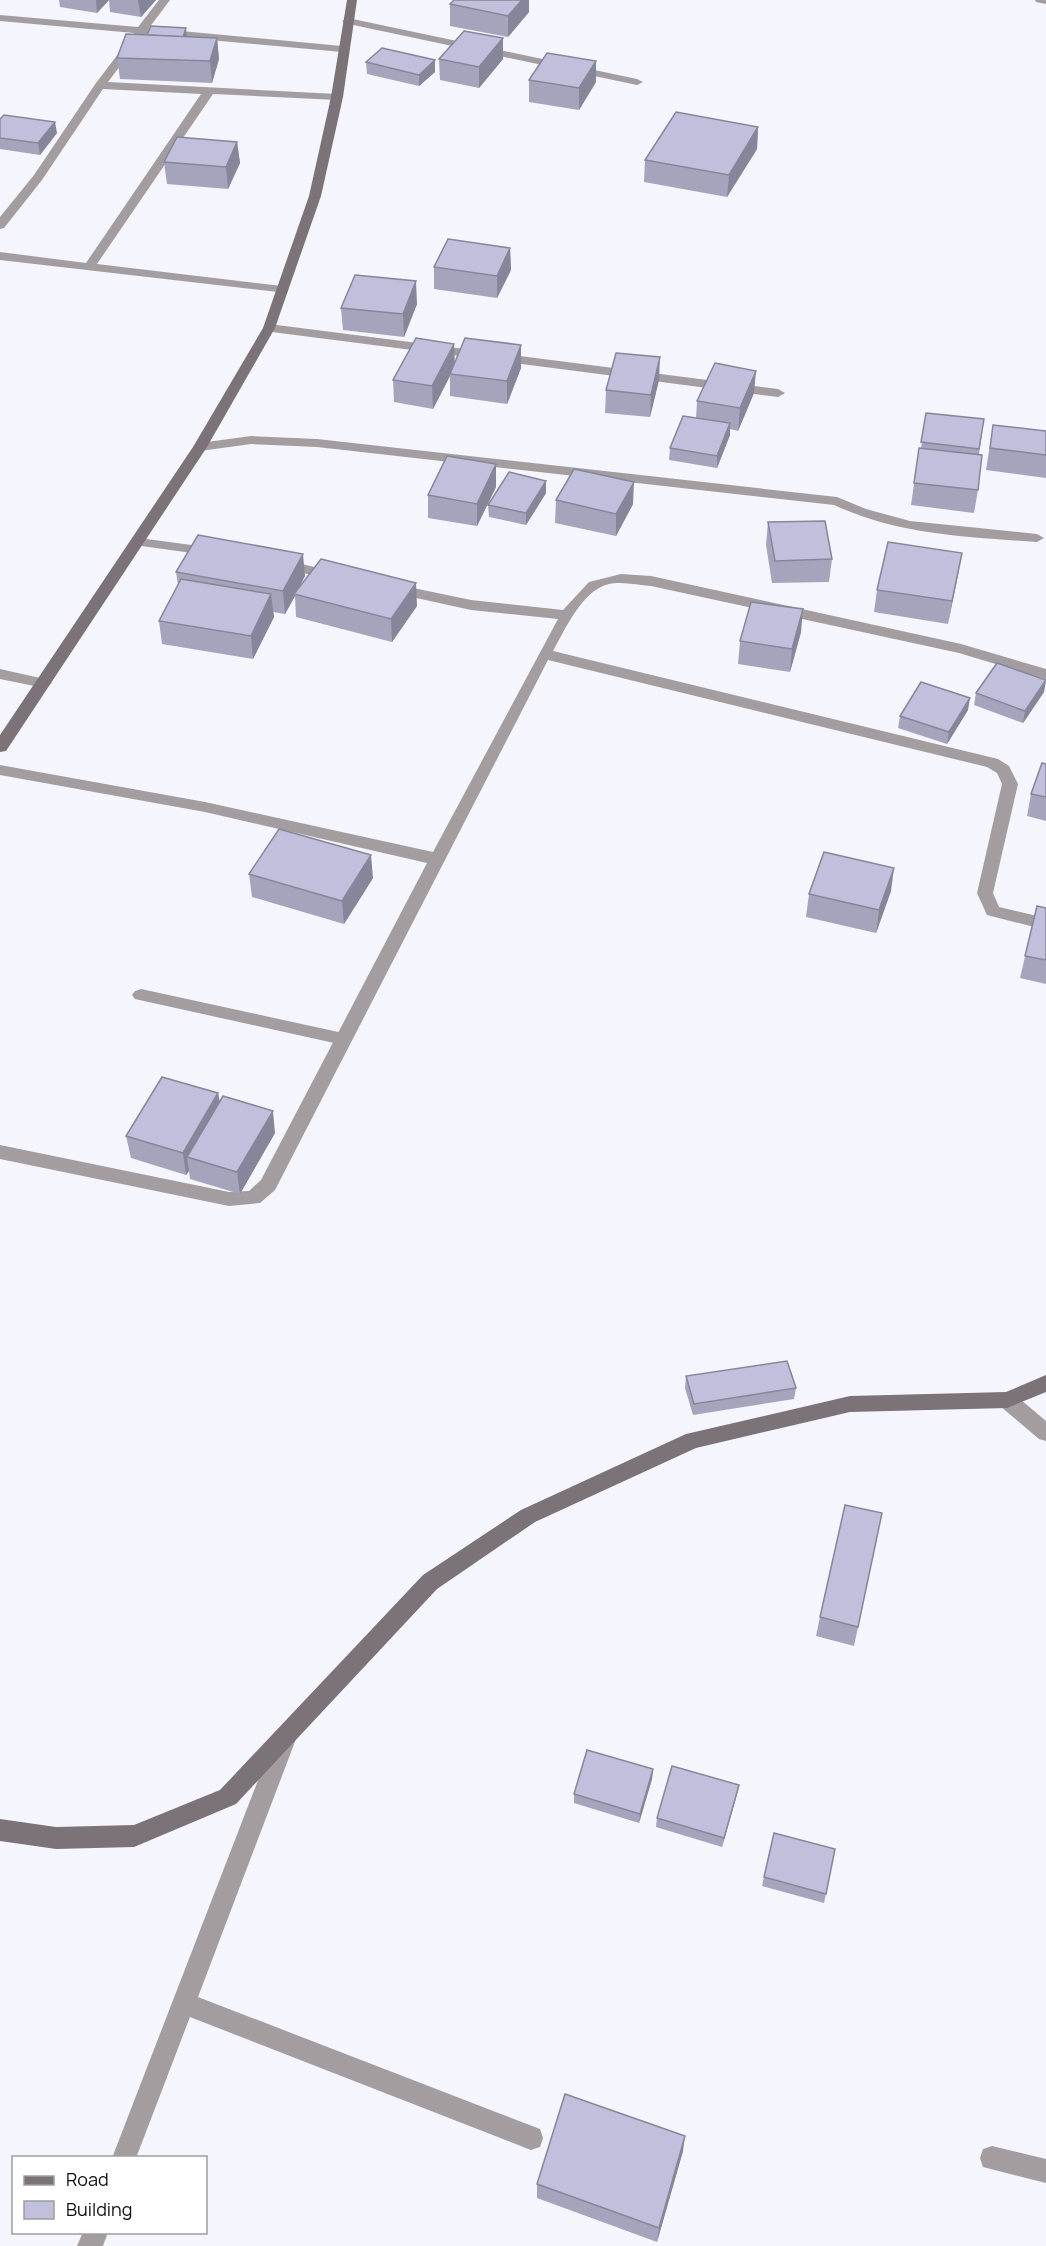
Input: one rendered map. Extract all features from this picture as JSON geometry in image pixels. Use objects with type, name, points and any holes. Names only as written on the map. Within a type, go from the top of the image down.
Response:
[{"type":"street","points":[[0,225],[38,177],[100,86],[165,0]]},
{"type":"street","points":[[0,747],[139,542],[200,447],[269,328],[315,196],[337,97],[342,49],[352,0]]},
{"type":"street","points":[[1040,0],[1046,1]]},
{"type":"street","points":[[0,18],[342,49]]},
{"type":"street","points":[[348,21],[638,82]]},
{"type":"street","points":[[100,86],[337,97]]},
{"type":"street","points":[[89,267],[209,91]]},
{"type":"street","points":[[0,256],[282,290]]},
{"type":"street","points":[[269,328],[778,393]]},
{"type":"street","points":[[200,447],[277,439],[837,501],[864,515],[887,522],[922,528],[1037,538]]},
{"type":"street","points":[[139,542],[227,554]]},
{"type":"street","points":[[260,558],[352,580]]},
{"type":"street","points":[[0,1152],[229,1199],[253,1198],[268,1185],[544,654],[567,615],[591,587],[602,581],[625,578],[651,581],[961,649],[1046,674]]},
{"type":"street","points":[[375,585],[471,605],[567,615]]},
{"type":"street","points":[[544,654],[992,763],[1003,770],[1010,784],[985,893],[987,901],[993,911],[1046,924]]},
{"type":"street","points":[[0,674],[44,683]]},
{"type":"street","points":[[0,770],[205,807],[437,859]]},
{"type":"street","points":[[141,995],[343,1039]]},
{"type":"street","points":[[0,1830],[56,1838],[134,1836],[228,1797],[430,1582],[528,1516],[693,1440],[850,1404],[1007,1400],[1046,1383]]},
{"type":"street","points":[[1007,1400],[1046,1433]]},
{"type":"street","points":[[124,2156],[285,1736]]},
{"type":"street","points":[[184,2003],[531,2138]]},
{"type":"street","points":[[992,2158],[1046,2171]]},
{"type":"building","points":[[454,0],[522,0],[508,16],[450,4]]},
{"type":"building","points":[[151,26],[186,28],[183,37],[147,35]]},
{"type":"building","points":[[464,31],[503,38],[479,67],[439,59]]},
{"type":"building","points":[[126,34],[217,38],[210,61],[117,58]]},
{"type":"building","points":[[382,48],[435,60],[419,75],[366,62]]},
{"type":"building","points":[[547,53],[596,61],[579,88],[529,80]]},
{"type":"building","points":[[676,112],[758,127],[729,175],[645,160]]},
{"type":"building","points":[[4,115],[55,122],[38,143],[0,138],[0,119]]},
{"type":"building","points":[[177,137],[237,142],[226,167],[164,162]]},
{"type":"building","points":[[448,239],[510,248],[497,276],[434,267]]},
{"type":"building","points":[[355,275],[416,281],[403,314],[341,308]]},
{"type":"building","points":[[416,338],[454,344],[432,386],[393,380]]},
{"type":"building","points":[[465,338],[521,345],[507,381],[450,374]]},
{"type":"building","points":[[616,353],[660,357],[651,395],[606,390]]},
{"type":"building","points":[[715,363],[756,371],[740,408],[697,401]]},
{"type":"building","points":[[926,413],[984,419],[979,449],[921,442]]},
{"type":"building","points":[[683,416],[730,423],[717,456],[670,448]]},
{"type":"building","points":[[993,425],[1046,431],[1046,455],[990,448]]},
{"type":"building","points":[[919,448],[982,455],[978,490],[914,483]]},
{"type":"building","points":[[447,456],[496,464],[477,504],[428,495]]},
{"type":"building","points":[[574,469],[634,482],[616,514],[556,500]]},
{"type":"building","points":[[509,472],[546,481],[526,513],[488,505]]},
{"type":"building","points":[[825,521],[832,559],[775,561],[768,522]]},
{"type":"building","points":[[198,535],[303,554],[283,591],[176,572]]},
{"type":"building","points":[[888,542],[962,553],[952,601],[877,590]]},
{"type":"building","points":[[321,559],[416,583],[391,619],[294,594]]},
{"type":"building","points":[[181,579],[271,594],[251,636],[159,621]]},
{"type":"building","points":[[751,602],[803,609],[792,649],[740,641]]},
{"type":"building","points":[[997,663],[1046,680],[1025,711],[976,693]]},
{"type":"building","points":[[921,682],[970,698],[949,732],[900,716]]},
{"type":"building","points":[[1042,763],[1046,764],[1046,797],[1031,794]]},
{"type":"building","points":[[279,829],[371,855],[342,901],[249,874]]},
{"type":"building","points":[[824,852],[894,868],[879,910],[809,894]]},
{"type":"building","points":[[1037,906],[1046,908],[1046,960],[1025,956]]},
{"type":"building","points":[[162,1077],[218,1093],[183,1153],[126,1136]]},
{"type":"building","points":[[223,1096],[273,1111],[237,1172],[187,1157]]},
{"type":"building","points":[[787,1361],[796,1388],[694,1404],[686,1376]]},
{"type":"building","points":[[845,1505],[882,1513],[858,1627],[820,1617]]},
{"type":"building","points":[[587,1750],[653,1769],[640,1814],[574,1794]]},
{"type":"building","points":[[672,1766],[739,1785],[724,1838],[657,1818]]},
{"type":"building","points":[[774,1833],[835,1849],[826,1894],[764,1877]]},
{"type":"building","points":[[565,2094],[685,2136],[659,2228],[537,2184]]}]
